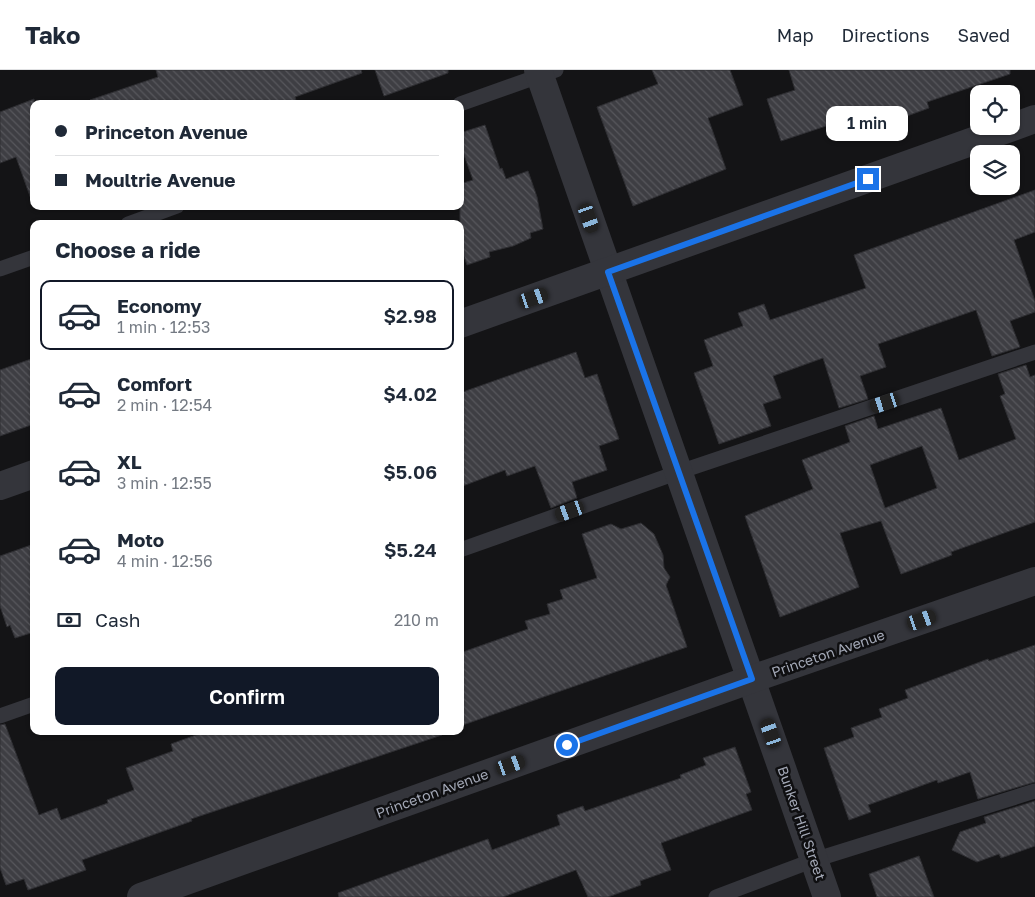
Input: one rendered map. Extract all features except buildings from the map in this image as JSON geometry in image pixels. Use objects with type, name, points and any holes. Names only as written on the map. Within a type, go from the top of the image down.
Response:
[{"type":"street","name":"Bunker Hill Street","points":[[545,72],[608,272],[827,897]]},
{"type":"street","points":[[464,323],[1035,119]]},
{"type":"street","points":[[0,486],[30,475]]},
{"type":"street","name":"Princeton Avenue","points":[[141,897],[752,679],[1035,581]]},
{"type":"lane","points":[[464,102],[545,72]]},
{"type":"lane","points":[[139,220],[166,210]]},
{"type":"lane","points":[[0,269],[30,258]]},
{"type":"lane","points":[[464,549],[679,472],[1035,352]]},
{"type":"lane","points":[[0,716],[30,705]]},
{"type":"lane","points":[[716,897],[814,860],[1035,791]]},
{"type":"route","points":[[567,745],[752,679],[608,272],[868,179]]}]
